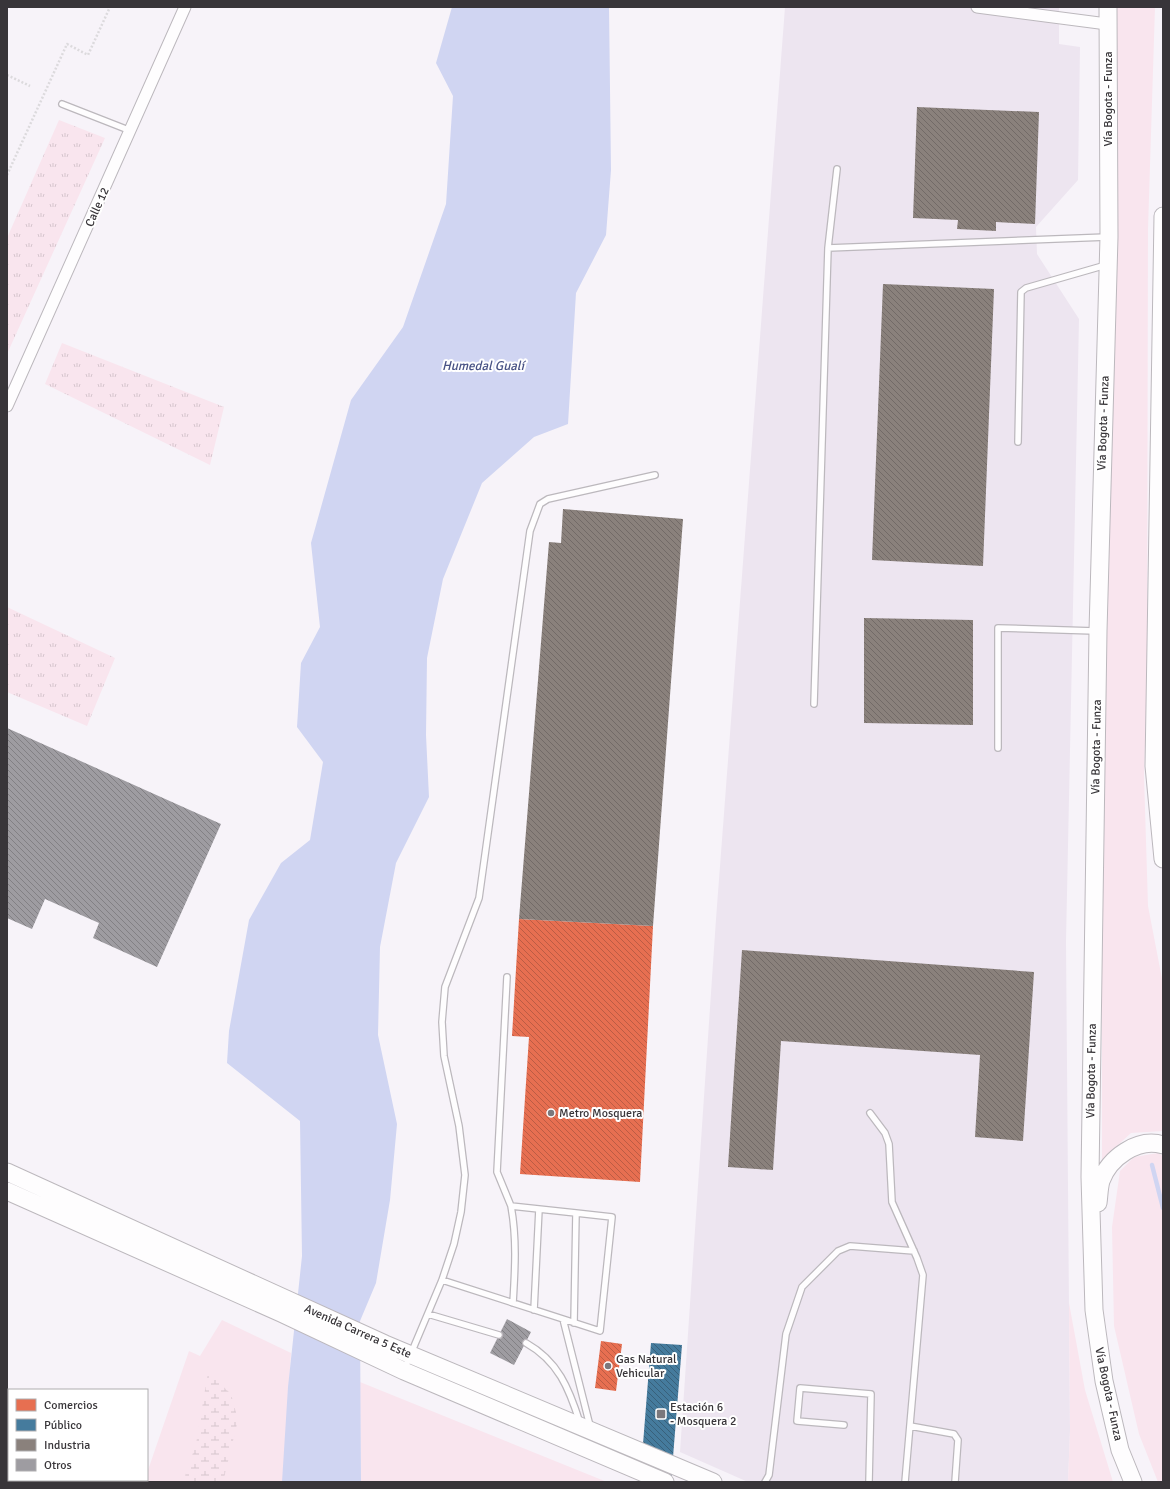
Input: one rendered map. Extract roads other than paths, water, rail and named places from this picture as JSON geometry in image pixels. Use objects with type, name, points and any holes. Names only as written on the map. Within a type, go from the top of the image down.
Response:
[{"type":"main road","name":"Vía Bogota - Funza","points":[[1108,7],[1109,237],[1098,631],[1090,1177],[1091,1239],[1094,1310],[1102,1373],[1120,1450],[1134,1482]]},
{"type":"main road","points":[[1163,216],[1154,766],[1163,859]]},
{"type":"main road","points":[[1091,1239],[1101,1181],[1111,1163],[1125,1152],[1141,1145],[1163,1145]]},
{"type":"main road","name":"Avenida Carrera 5 Este","points":[[7,1172],[281,1305],[382,1351],[411,1355],[713,1482]]},
{"type":"main road","name":"Avenida Carrera 5 Este","points":[[7,1191],[281,1305]]},
{"type":"main road","name":"Avenida Carrera 5 Este","points":[[382,1351],[404,1371],[665,1482]]},
{"type":"main road","points":[[1120,1450],[1128,1473],[1128,1482]]},
{"type":"street","name":"Calle 12","points":[[7,406],[131,131],[185,7]]},
{"type":"street","points":[[977,7],[1108,24]]},
{"type":"lane","points":[[62,104],[131,131]]},
{"type":"lane","points":[[814,704],[828,248],[836,169]]},
{"type":"lane","points":[[828,248],[1109,237]]},
{"type":"lane","points":[[1018,442],[1021,292],[1026,288],[1108,264]]},
{"type":"lane","points":[[404,1371],[442,1280],[454,1244],[461,1212],[466,1175],[459,1126],[444,1056],[442,1022],[444,987],[478,898],[530,531],[540,504],[548,499],[656,475]]},
{"type":"lane","points":[[998,748],[998,628],[1098,631]]},
{"type":"lane","points":[[507,977],[497,1172],[511,1206],[515,1227],[516,1245],[513,1303]]},
{"type":"lane","points":[[870,1113],[885,1133],[889,1144],[892,1202],[923,1275],[905,1482]]},
{"type":"lane","points":[[442,1280],[600,1331],[612,1217],[511,1206]]},
{"type":"lane","points":[[534,1310],[539,1209]]},
{"type":"lane","points":[[574,1323],[576,1213]]},
{"type":"lane","points":[[765,1482],[769,1475],[786,1334],[802,1287],[838,1252],[850,1246],[914,1251]]},
{"type":"lane","points":[[428,1314],[499,1335]]},
{"type":"lane","points":[[563,1319],[586,1429]]},
{"type":"lane","points":[[526,1343],[541,1352],[556,1368],[573,1399],[586,1429]]},
{"type":"lane","points":[[844,1425],[797,1421],[800,1388],[871,1394],[869,1482]]},
{"type":"lane","points":[[910,1426],[954,1434],[958,1440],[955,1482]]},
{"type":"water","name":"Humedal Gualí","points":[[452,7],[609,7],[611,170],[606,235],[576,293],[568,424],[534,437],[482,483],[443,579],[427,658],[426,735],[429,797],[396,863],[380,947],[378,1035],[397,1124],[390,1200],[376,1283],[360,1321],[361,1482],[282,1482],[288,1387],[302,1256],[300,1121],[227,1063],[229,1031],[249,920],[281,863],[310,840],[323,762],[297,727],[301,663],[320,627],[311,543],[351,400],[403,327],[446,204],[453,96],[436,63]]},
{"type":"waterway","points":[[1152,1165],[1163,1208]]},
{"type":"place","name":"Metro Mosquera","points":[[551,1113]]},
{"type":"place","name":"Gas Natural Vehicular","points":[[608,1366]]},
{"type":"place","name":"Estación 6 - Mosquera 2","points":[[661,1414]]}]
